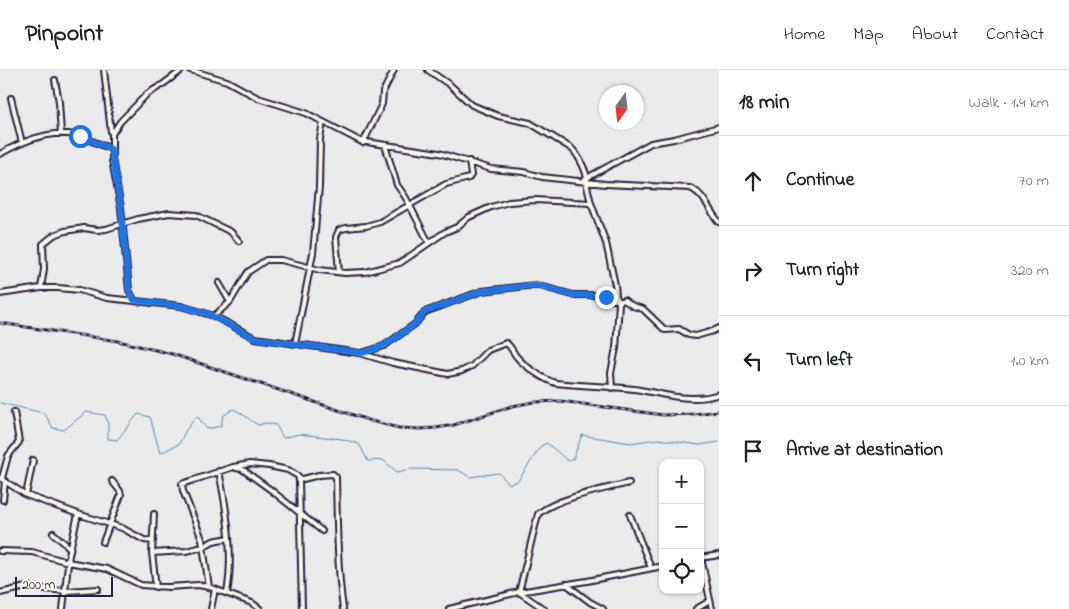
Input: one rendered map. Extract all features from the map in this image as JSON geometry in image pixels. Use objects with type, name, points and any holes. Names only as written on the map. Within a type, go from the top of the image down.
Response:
[{"type":"street","points":[[104,70],[112,134],[111,149],[123,223],[129,290],[134,300]]},
{"type":"street","points":[[112,134],[120,122],[147,94],[182,70]]},
{"type":"street","points":[[190,70],[204,71],[258,98],[299,110],[363,143],[401,146],[439,153],[498,170],[524,172],[542,177],[586,180],[651,143],[719,128]]},
{"type":"street","points":[[363,143],[382,104],[383,92],[394,70]]},
{"type":"street","points":[[428,70],[450,85],[472,105],[498,116],[530,123],[576,153],[585,170],[590,203],[606,243],[616,296],[619,301],[616,348],[611,373],[612,388]]},
{"type":"street","points":[[55,80],[62,134]]},
{"type":"street","points":[[11,98],[22,144]]},
{"type":"street","points":[[295,344],[313,253],[319,187],[320,139],[323,122]]},
{"type":"street","points":[[0,154],[22,144],[62,134],[80,136],[111,149]]},
{"type":"street","points":[[385,145],[397,185],[429,243]]},
{"type":"street","points":[[339,272],[336,237],[339,230],[380,222],[446,184],[471,177],[469,161]]},
{"type":"street","points":[[586,180],[605,184],[690,188],[700,192],[719,222]]},
{"type":"street","points":[[214,316],[230,302],[248,272],[266,260],[281,260],[339,272],[364,272],[400,263],[445,232],[457,227],[473,214],[501,204],[535,200],[590,203]]},
{"type":"street","points":[[41,288],[44,268],[43,246],[54,235],[65,231],[84,228],[103,230],[163,213],[192,214],[231,232],[239,241]]},
{"type":"street","points":[[219,283],[230,302]]},
{"type":"street","points":[[359,353],[370,352],[384,346],[415,324],[425,312],[482,291],[536,285],[573,295],[600,295],[610,300],[624,300],[633,306],[641,308],[665,330],[679,329],[691,336],[696,336],[713,332],[719,328]]},
{"type":"street","points":[[0,294],[41,288],[66,288],[102,297],[181,306],[214,316],[255,338],[359,353],[393,363],[448,374],[462,371],[472,366],[488,350],[506,343],[519,359],[547,380],[556,383],[634,389],[676,397],[705,398],[719,394]]},
{"type":"street","points":[[119,299],[129,290]]},
{"type":"street","points":[[3,500],[2,479],[8,456],[19,442],[14,412]]},
{"type":"street","points":[[26,495],[33,460]]},
{"type":"street","points":[[209,587],[203,547],[197,526],[183,492],[182,484],[219,471],[250,464],[275,467],[292,472],[298,476],[299,480],[302,609]]},
{"type":"street","points":[[234,467],[242,470],[322,531]]},
{"type":"street","points":[[219,471],[229,538],[230,572],[227,594]]},
{"type":"street","points":[[299,480],[319,474],[333,474],[336,477],[336,546],[340,596],[344,609]]},
{"type":"street","points":[[2,479],[26,495],[111,524],[141,539],[153,541]]},
{"type":"street","points":[[103,542],[121,495],[112,481]]},
{"type":"street","points":[[519,592],[540,512],[566,500],[629,483]]},
{"type":"street","points":[[63,609],[70,548],[78,514]]},
{"type":"street","points":[[154,514],[152,553],[156,587]]},
{"type":"street","points":[[630,515],[651,568]]},
{"type":"street","points":[[53,532],[70,548]]},
{"type":"street","points":[[152,553],[182,552],[203,547],[213,541],[229,538]]},
{"type":"street","points":[[0,551],[32,552],[68,562],[107,569],[137,584],[156,587],[198,585],[209,587],[252,603],[260,609]]},
{"type":"street","points":[[704,558],[719,555]]},
{"type":"street","points":[[449,609],[519,592],[659,567]]},
{"type":"street","points":[[704,572],[712,609]]},
{"type":"street","points":[[566,584],[590,602],[604,609]]},
{"type":"street","points":[[0,593],[26,587],[66,591],[98,589]]},
{"type":"street","points":[[210,609],[215,589]]},
{"type":"street","points":[[519,592],[544,609]]},
{"type":"street","points":[[696,609],[710,601]]},
{"type":"waterway","points":[[0,403],[44,413],[53,428],[64,430],[86,412],[105,415],[108,423],[108,439],[117,440],[138,414],[150,417],[160,453],[179,444],[186,430],[197,416],[207,429],[221,426],[223,416],[233,409],[258,425],[266,423],[276,425],[283,438],[299,434],[342,439],[359,444],[368,461],[383,460],[397,472],[411,469],[458,470],[470,477],[499,473],[509,484],[518,481],[541,446],[547,443],[568,461],[573,459],[582,435],[630,443],[658,439],[699,445],[719,442]]},
{"type":"railway","points":[[0,323],[118,341],[172,354],[371,421],[399,428],[420,429],[454,425],[512,406],[534,402],[560,401],[663,415],[719,411]]},
{"type":"route","points":[[80,136],[111,149],[121,208],[129,290],[134,300],[181,306],[204,312],[255,338],[363,353],[370,352],[390,342],[415,324],[425,312],[462,300],[482,291],[536,285],[573,295],[600,295],[606,297]]}]
